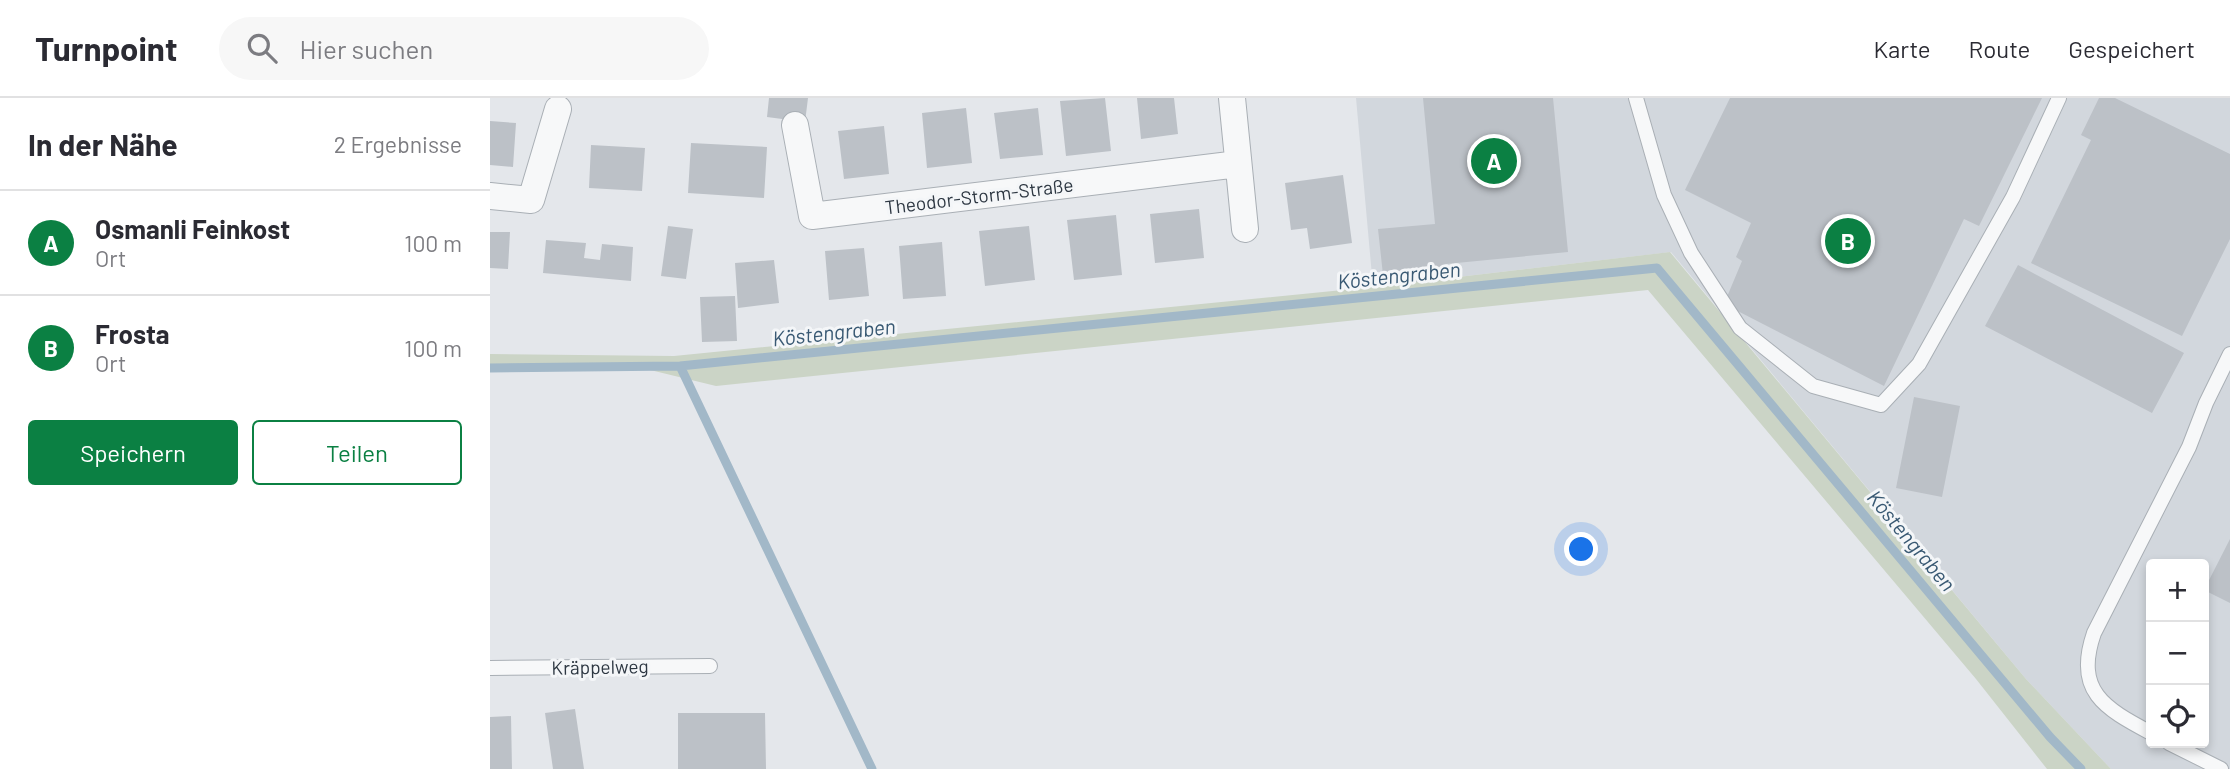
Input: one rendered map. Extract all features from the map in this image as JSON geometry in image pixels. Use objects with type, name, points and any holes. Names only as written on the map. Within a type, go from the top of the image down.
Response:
[{"type":"street","points":[[1232,98],[1245,229]]},
{"type":"street","points":[[490,196],[531,200],[558,109]]},
{"type":"street","name":"Theodor-Storm-Straße","points":[[795,125],[813,216],[1238,164]]},
{"type":"lane","points":[[1636,98],[1664,195],[1691,253],[1740,328],[1813,386],[1881,405],[1919,364],[2013,197],[2059,98]]},
{"type":"lane","points":[[2146,730],[2111,712],[2100,701],[2086,672],[2087,659],[2094,633],[2189,447],[2206,403],[2230,354]]},
{"type":"lane","name":"Kräppelweg","points":[[490,668],[710,666]]},
{"type":"lane","points":[[2179,748],[2221,769]]},
{"type":"shaded area","points":[[1356,98],[2230,98],[2230,769],[2111,769],[2026,679],[1671,252],[1373,287]]},
{"type":"green space","points":[[1670,252],[2026,679],[2111,769],[2047,769],[1976,679],[1648,290],[716,386],[642,368],[490,372],[490,354],[674,356],[1373,287]]},
{"type":"building","points":[[769,98],[808,98],[805,122],[767,117]]},
{"type":"building","points":[[1105,98],[1111,151],[1066,156],[1060,101]]},
{"type":"building","points":[[1137,98],[1174,98],[1178,134],[1141,139]]},
{"type":"building","points":[[1423,98],[1553,98],[1568,252],[1446,264],[1444,280],[1384,284],[1378,229],[1435,224]]},
{"type":"building","points":[[1730,98],[2042,98],[1979,226],[1964,219],[1884,386],[1724,304],[1742,261],[1736,257],[1751,223],[1685,190]]},
{"type":"building","points":[[2099,98],[2115,98],[2230,154],[2230,239],[2182,336],[2031,263],[2091,140],[2081,135]]},
{"type":"building","points":[[966,108],[972,163],[927,168],[922,113]]},
{"type":"building","points":[[1038,108],[1043,155],[1000,159],[994,113]]},
{"type":"building","points":[[490,121],[516,123],[513,167],[490,165]]},
{"type":"building","points":[[884,126],[889,174],[844,179],[838,131]]},
{"type":"building","points":[[691,143],[767,147],[764,198],[688,193]]},
{"type":"building","points":[[591,145],[645,148],[642,191],[589,188]]},
{"type":"building","points":[[1343,175],[1352,243],[1310,249],[1307,228],[1291,230],[1285,183]]},
{"type":"building","points":[[1199,209],[1204,258],[1155,263],[1150,214]]},
{"type":"building","points":[[1116,215],[1122,275],[1074,280],[1067,220]]},
{"type":"building","points":[[668,226],[693,229],[686,279],[661,276]]},
{"type":"building","points":[[1029,226],[1035,280],[985,286],[979,231]]},
{"type":"building","points":[[490,232],[510,232],[508,269],[490,268]]},
{"type":"building","points":[[546,240],[586,243],[584,258],[600,260],[602,244],[633,247],[631,281],[543,273]]},
{"type":"building","points":[[942,242],[946,296],[903,299],[899,246]]},
{"type":"building","points":[[864,248],[869,296],[829,300],[825,251]]},
{"type":"building","points":[[774,260],[779,303],[738,308],[735,263]]},
{"type":"building","points":[[2018,265],[2184,353],[2152,413],[1985,326]]},
{"type":"building","points":[[735,296],[737,341],[702,342],[700,297]]},
{"type":"building","points":[[1914,397],[1960,406],[1942,497],[1896,488]]},
{"type":"building","points":[[2230,539],[2230,603],[2209,592],[2209,580]]},
{"type":"building","points":[[575,709],[584,769],[553,769],[545,713]]},
{"type":"building","points":[[678,713],[765,713],[766,769],[678,769]]},
{"type":"building","points":[[511,716],[512,769],[490,769],[490,717]]},
{"type":"waterway","name":"Köstengraben","points":[[490,368],[680,366],[1657,268],[2050,737],[2081,769]]},
{"type":"waterway","points":[[680,366],[872,769]]},
{"type":"place","name":"Osmanli Feinkost","points":[[1494,161]]},
{"type":"place","name":"Frosta","points":[[1848,241]]}]
